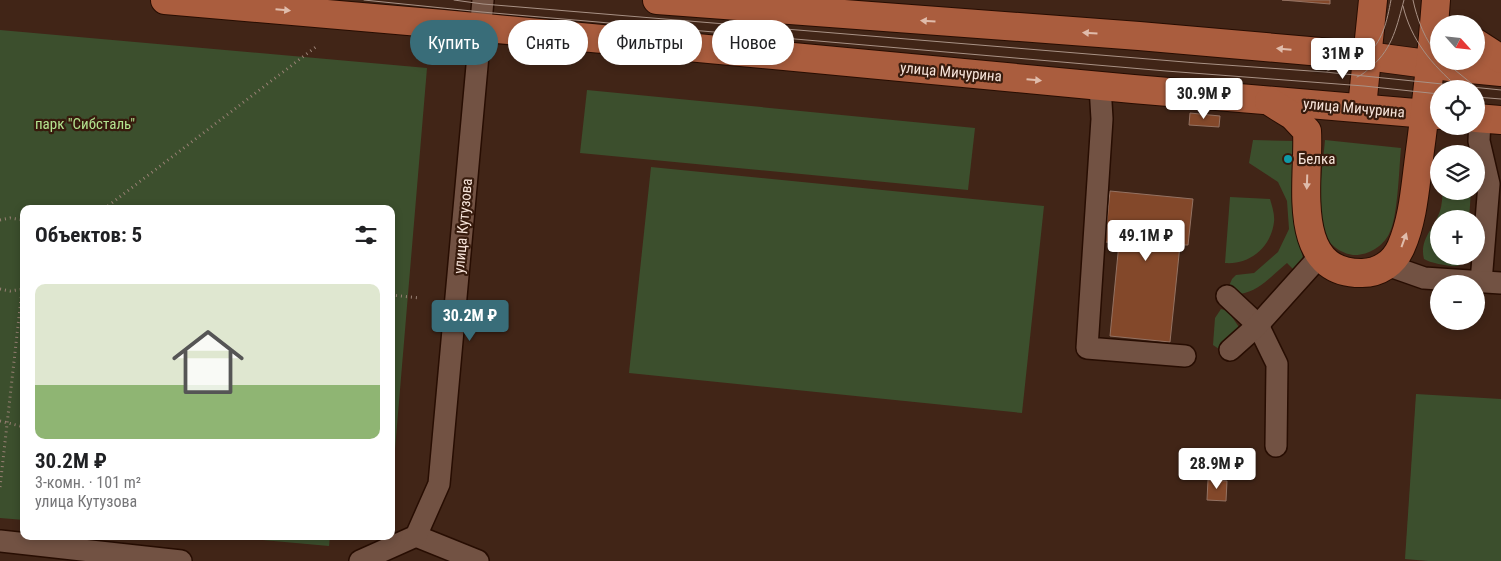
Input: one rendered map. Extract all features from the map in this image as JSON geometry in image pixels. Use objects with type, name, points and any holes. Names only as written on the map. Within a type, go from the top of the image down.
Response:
[{"type":"main road","name":"улица Мичурина","points":[[165,0],[410,22]]},
{"type":"main road","points":[[657,0],[1139,36],[1367,56],[1430,65]]},
{"type":"main road","points":[[1362,107],[1373,0]]},
{"type":"main road","points":[[1435,15],[1436,0]]},
{"type":"main road","points":[[1441,0],[1448,15]]},
{"type":"main road","name":"улица Мичурина","points":[[498,30],[1100,86],[1430,114]]},
{"type":"main road","points":[[1485,48],[1501,59]]},
{"type":"main road","points":[[1481,70],[1501,72]]},
{"type":"main road","points":[[1268,101],[1293,116],[1307,131],[1306,214],[1310,236],[1320,256],[1338,268],[1359,273],[1381,270],[1400,250],[1409,226],[1430,124]]},
{"type":"street","name":"улица Кутузова","points":[[481,20],[483,0]]},
{"type":"street","name":"улица Кутузова","points":[[416,536],[439,484],[477,65]]},
{"type":"street","points":[[1100,86],[1102,119],[1087,348],[1185,356]]},
{"type":"street","points":[[1387,265],[1424,278],[1491,282],[1495,184],[1479,141],[1486,119]]},
{"type":"street","points":[[1230,350],[1258,325],[1320,256]]},
{"type":"street","points":[[1227,296],[1258,325],[1277,364],[1276,446]]},
{"type":"street","points":[[360,561],[416,536],[478,561]]},
{"type":"street","points":[[0,541],[181,561]]},
{"type":"path","points":[[109,205],[317,46]]},
{"type":"path","points":[[0,220],[10,218],[20,219]]},
{"type":"path","points":[[0,289],[10,291],[20,289]]},
{"type":"path","points":[[395,295],[420,298]]},
{"type":"path","points":[[0,487],[20,314]]},
{"type":"path","points":[[0,422],[20,426]]},
{"type":"green space","name":"парк \"Сибсталь\"","points":[[0,30],[427,68],[395,449],[395,205],[20,205],[20,520],[0,518]]},
{"type":"green space","points":[[587,90],[975,128],[968,190],[580,153]]},
{"type":"green space","points":[[1253,140],[1295,141],[1300,148],[1295,230],[1304,261],[1294,270],[1287,263],[1254,290],[1240,294],[1229,286],[1232,279],[1236,275],[1254,273],[1278,252],[1289,229],[1287,201],[1278,182],[1249,163]]},
{"type":"green space","points":[[1325,140],[1401,148],[1392,227],[1383,242],[1370,252],[1355,255],[1342,252],[1325,235],[1320,215],[1320,203]]},
{"type":"green space","points":[[651,167],[1044,206],[1022,413],[629,373]]},
{"type":"green space","points":[[1230,197],[1270,199],[1274,213],[1274,222],[1269,239],[1258,253],[1243,261],[1225,263]]},
{"type":"green space","points":[[1442,200],[1470,200],[1470,210],[1440,210]]},
{"type":"green space","points":[[1430,230],[1430,262],[1424,259],[1423,252]]},
{"type":"green space","points":[[1221,309],[1228,311],[1241,330],[1219,349],[1213,345],[1215,318]]},
{"type":"green space","points":[[1416,394],[1501,399],[1501,561],[1428,561],[1405,559]]},
{"type":"green space","points":[[261,540],[330,540],[329,546]]},
{"type":"building","points":[[1282,0],[1330,0],[1330,4]]},
{"type":"building","points":[[1190,113],[1220,116],[1219,127],[1189,125]]},
{"type":"building","points":[[1110,191],[1193,199],[1188,245],[1180,245],[1170,342],[1110,336],[1119,243],[1105,242]]},
{"type":"building","points":[[1208,480],[1227,481],[1226,501],[1207,500]]},
{"type":"tram line","points":[[364,0],[482,12],[1430,93]]},
{"type":"tram line","points":[[454,0],[483,4],[1325,72],[1501,90]]},
{"type":"tram line","points":[[1327,71],[1356,61],[1376,45],[1383,31],[1391,0]]},
{"type":"tram line","points":[[1357,77],[1372,66],[1390,44],[1404,0]]},
{"type":"tram line","points":[[1413,0],[1422,30],[1430,44]]},
{"type":"tram line","points":[[1403,6],[1417,41],[1431,61],[1451,80]]},
{"type":"tram line","points":[[1455,70],[1467,80]]},
{"type":"tram line","points":[[1485,98],[1501,99]]},
{"type":"place","name":"Белка","points":[[1288,159]]}]
